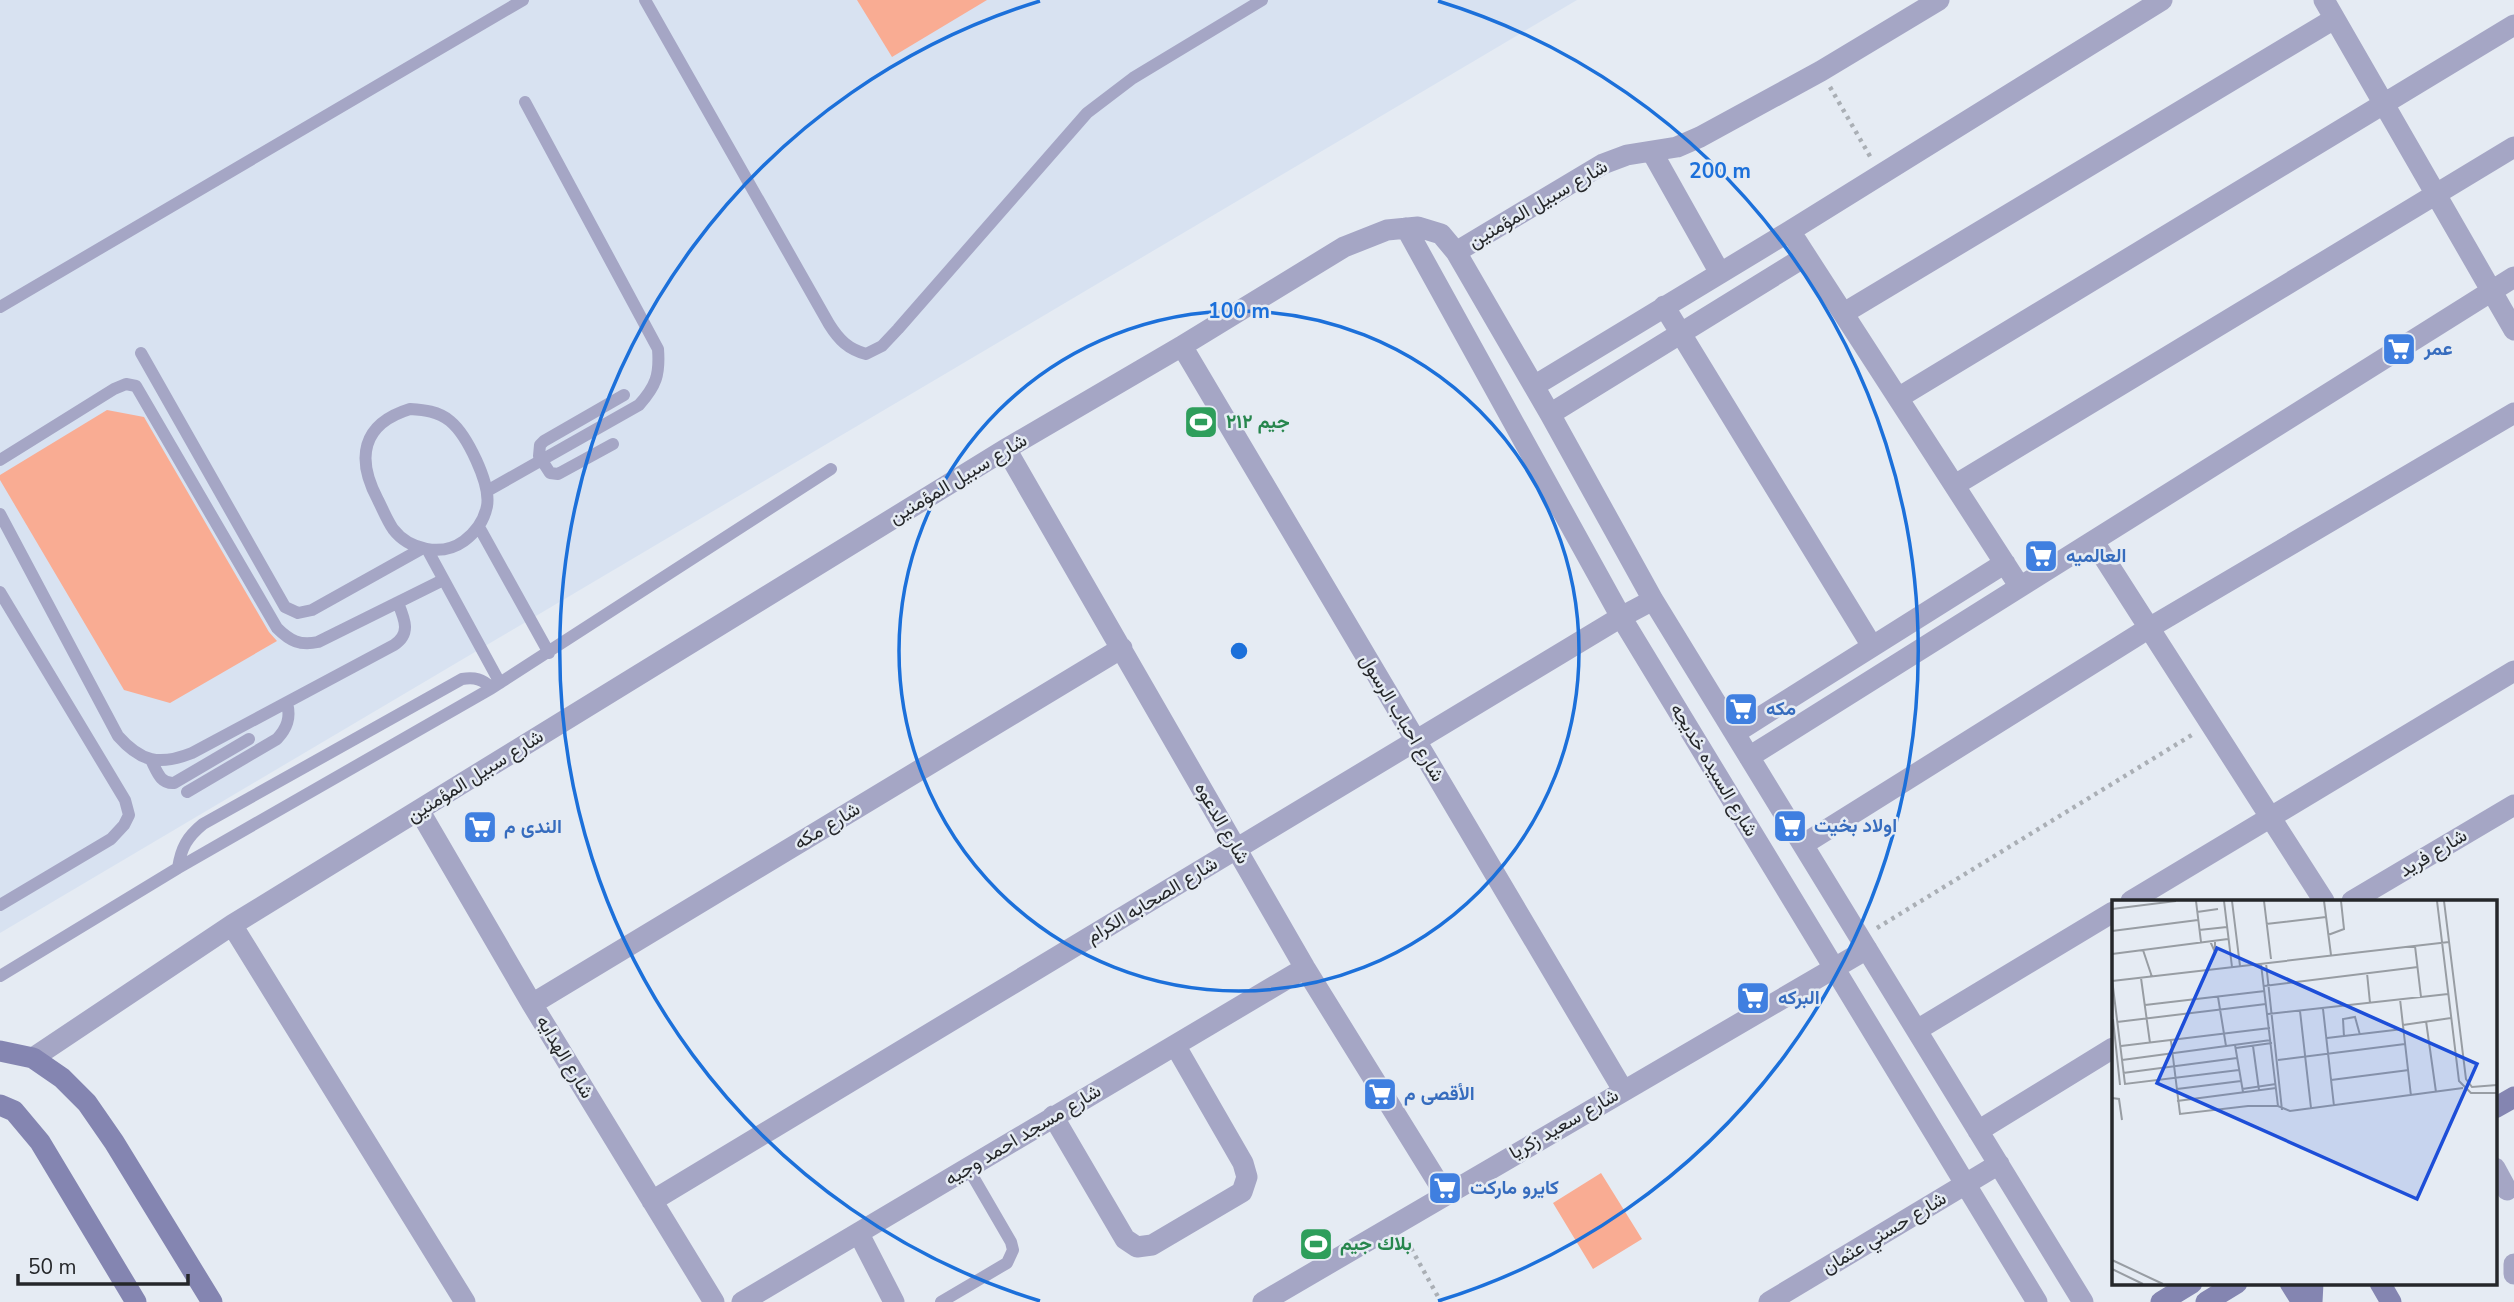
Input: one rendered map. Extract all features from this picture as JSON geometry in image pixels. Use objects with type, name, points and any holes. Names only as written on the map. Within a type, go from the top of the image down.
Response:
[{"type":"main road","points":[[0,1051],[33,1058],[62,1078],[87,1103],[114,1142],[212,1302]]},
{"type":"main road","points":[[2496,1107],[2514,1097]]},
{"type":"main road","points":[[0,1105],[14,1111],[40,1142],[136,1302]]},
{"type":"main road","points":[[2161,1302],[2190,1284]]},
{"type":"main road","points":[[2206,1302],[2235,1284]]},
{"type":"main road","points":[[2291,1284],[2302,1302]]},
{"type":"main road","points":[[2312,1302],[2313,1284]]},
{"type":"main road","points":[[2381,1284],[2391,1302]]},
{"type":"street","name":"شارع سبيل المؤمنين","points":[[33,1058],[232,925],[1006,449],[1344,247],[1387,230],[1418,227],[1441,234],[1456,252],[1603,164],[1627,155],[1677,147],[1700,137],[1821,71],[1939,0]]},
{"type":"street","points":[[1534,386],[2162,0]]},
{"type":"street","points":[[1844,313],[2329,9],[2514,330]]},
{"type":"street","points":[[1898,398],[2514,25]]},
{"type":"street","points":[[1955,485],[2514,147]]},
{"type":"street","points":[[1652,152],[1720,273]]},
{"type":"street","name":"شارع السيده خديجه","points":[[1406,228],[1621,617],[2037,1302]]},
{"type":"street","points":[[1790,231],[2020,587]]},
{"type":"street","name":"شارع السيده خديجه","points":[[1456,252],[1653,600],[2083,1302]]},
{"type":"street","points":[[1550,414],[1806,256]]},
{"type":"street","points":[[1749,757],[2514,277]]},
{"type":"street","points":[[1664,306],[1872,646]]},
{"type":"street","name":"شارع احباب الرسول","points":[[1182,346],[1623,1090]]},
{"type":"street","points":[[1804,844],[2149,628],[2514,413]]},
{"type":"street","name":"شارع الدعوه","points":[[1006,449],[1305,968],[1445,1194]]},
{"type":"street","points":[[2094,542],[2323,900]]},
{"type":"street","points":[[1735,733],[2005,563]]},
{"type":"street","name":"شارع الصحابه الكرام","points":[[652,1201],[1653,600]]},
{"type":"street","name":"شارع مكه","points":[[532,1004],[1122,648]]},
{"type":"street","points":[[2133,900],[2514,671]]},
{"type":"street","name":"شارع فريد","points":[[2354,900],[2514,804]]},
{"type":"street","name":"شارع الهدايه","points":[[419,810],[532,1004],[714,1302]]},
{"type":"street","points":[[1917,1030],[2112,913]]},
{"type":"street","points":[[232,925],[466,1302]]},
{"type":"street","name":"شارع سعيد زكريا","points":[[1263,1302],[1834,968],[1864,943]]},
{"type":"street","name":"شارع مسجد احمد وجيه","points":[[743,1302],[1305,968]]},
{"type":"street","points":[[1053,1116],[1125,1239],[1138,1247],[1153,1245],[1242,1192],[1247,1177],[1242,1163],[1174,1045]]},
{"type":"street","points":[[1978,1131],[2112,1049]]},
{"type":"street","name":"شارع حسني عثمان","points":[[1769,1302],[1999,1164]]},
{"type":"street","points":[[2496,1170],[2507,1190]]},
{"type":"street","points":[[859,1234],[894,1302]]},
{"type":"street","points":[[2514,1264],[2514,1274]]},
{"type":"lane","points":[[0,307],[523,0]]},
{"type":"lane","points":[[645,0],[833,331],[852,350],[866,354],[882,346],[898,330],[1087,113],[1133,78],[1262,0]]},
{"type":"lane","points":[[487,491],[639,405],[652,390],[660,369],[658,349],[525,102]]},
{"type":"lane","points":[[141,353],[285,607],[298,613],[312,610],[425,549],[448,548],[460,544],[479,527],[487,504],[485,479],[459,431],[450,421],[438,413],[410,410],[384,421],[374,431],[368,443],[364,457],[365,471],[392,528],[401,537],[425,549],[496,685]]},
{"type":"lane","points":[[0,460],[114,389],[126,384],[136,386],[277,628],[286,637],[297,643],[318,642],[443,580]]},
{"type":"lane","points":[[613,444],[558,474],[550,473],[541,461],[538,450],[544,441],[624,395]]},
{"type":"lane","points":[[0,976],[178,868],[549,653],[831,469]]},
{"type":"lane","points":[[0,514],[118,736],[132,751],[151,760],[172,761],[192,753],[399,642],[405,634],[406,626],[398,603]]},
{"type":"lane","points":[[479,527],[549,653]]},
{"type":"lane","points":[[0,592],[125,800],[129,814],[111,839],[0,905]]},
{"type":"lane","points":[[178,868],[181,851],[189,835],[203,824],[462,679],[473,678],[496,685]]},
{"type":"lane","points":[[187,792],[276,739],[287,725],[287,703]]},
{"type":"lane","points":[[151,760],[162,779],[174,783],[249,739]]},
{"type":"lane","points":[[941,1302],[1001,1268],[1011,1257],[1011,1242],[968,1168]]},
{"type":"path","points":[[1821,71],[1880,174]]},
{"type":"path","points":[[1864,943],[2210,723]]},
{"type":"path","points":[[1396,1222],[1441,1302]]},
{"type":"shaded area","points":[[0,0],[1577,0],[0,933]]},
{"type":"building","points":[[857,0],[987,0],[892,57]]},
{"type":"building","points":[[107,410],[144,417],[269,632],[277,641],[170,703],[124,690],[0,480],[0,475]]},
{"type":"building","points":[[1601,1173],[1642,1239],[1593,1269],[1553,1203]]},
{"type":"place","name":"عمر","points":[[2399,349]]},
{"type":"place","name":"جيم ٢١٢","points":[[1201,422]]},
{"type":"place","name":"العالميه","points":[[2041,556]]},
{"type":"place","name":"مكه","points":[[1741,709]]},
{"type":"place","name":"اولاد بخيت","points":[[1790,826]]},
{"type":"place","name":"الندى م","points":[[480,827]]},
{"type":"place","name":"البركه","points":[[1753,998]]},
{"type":"place","name":"الأقصى م","points":[[1380,1094]]},
{"type":"place","name":"كايرو ماركت","points":[[1445,1188]]},
{"type":"place","name":"بلاك جيم","points":[[1316,1244]]}]
